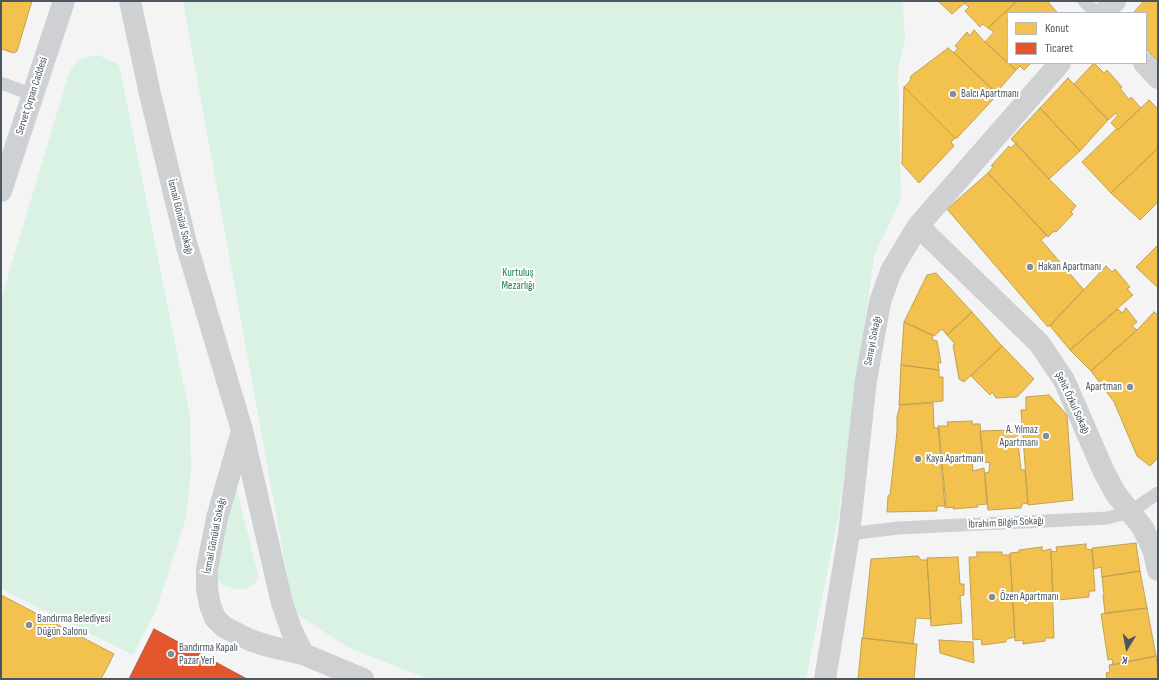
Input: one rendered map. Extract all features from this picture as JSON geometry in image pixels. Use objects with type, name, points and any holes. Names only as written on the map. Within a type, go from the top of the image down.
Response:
[{"type":"main road","name":"Servet Çırpan Caddesi","points":[[1,191],[64,1]]},
{"type":"street","name":"İsmail Gönülal Sokağı","points":[[130,1],[150,94],[186,243],[242,430],[282,603],[291,629],[303,654]]},
{"type":"street","points":[[1104,12],[1115,1]]},
{"type":"street","name":"Sanayi Sokağı","points":[[825,679],[848,534],[866,380],[880,302],[890,271],[918,226],[1059,64]]},
{"type":"street","points":[[1145,64],[1158,78]]},
{"type":"street","name":"Şehit Özkul Sokağı","points":[[918,226],[1039,342],[1064,380],[1104,472],[1116,494],[1143,528],[1154,552],[1158,570]]},
{"type":"street","name":"İsmail Gönülal Sokağı","points":[[242,430],[217,518],[207,569],[207,589],[210,605],[215,618],[224,627],[250,640],[268,646],[303,654],[363,679]]},
{"type":"lane","points":[[1084,1],[1095,12]]},
{"type":"lane","points":[[1,83],[33,95]]},
{"type":"lane","name":"İbrahim Bilgin Sokağı","points":[[848,534],[898,528],[1107,518],[1130,512],[1158,493]]},
{"type":"green space","name":"Kurtuluş Mezarlığı","points":[[183,1],[903,1],[905,41],[898,68],[901,199],[874,256],[838,519],[806,679],[429,679],[349,648],[297,614],[290,591]]},
{"type":"green space","points":[[97,55],[119,65],[190,416],[191,471],[186,518],[156,610],[133,655],[1,589],[1,299],[69,73],[78,60]]},
{"type":"green space","points":[[231,467],[258,574],[258,580],[253,585],[245,589],[236,589],[221,584],[216,578]]},
{"type":"building: Konut","points":[[1,1],[32,1],[17,51],[14,53],[1,49]]},
{"type":"building: Konut","points":[[967,1],[952,14],[939,2]]},
{"type":"building: Konut","points":[[967,1],[1017,1],[988,28],[983,24],[980,27],[965,11],[969,7],[964,3]]},
{"type":"building: Konut","points":[[1017,1],[1047,1],[1057,12],[1007,12],[1007,62],[985,42],[994,32],[988,28]]},
{"type":"building: Konut","points":[[1144,1],[1158,1],[1158,61],[1147,50],[1147,12],[1134,12]]},
{"type":"building: Konut","points":[[974,30],[1007,62],[1007,64],[1009,64],[1016,70],[996,93],[954,53],[958,48],[955,46],[967,32],[970,36]]},
{"type":"building: Konut","name":"Balcı Apartmanı","points":[[948,48],[998,94],[957,138],[955,138],[904,87],[910,81],[911,76]]},
{"type":"building: Konut","points":[[1009,64],[1030,64],[1024,70],[1020,66],[1016,70]]},
{"type":"building: Konut","points":[[1093,64],[1095,64],[1104,73],[1107,70],[1122,87],[1120,88],[1129,100],[1131,97],[1141,108],[1118,130],[1111,123],[1118,115],[1116,113],[1108,120],[1074,84]]},
{"type":"building: Konut","points":[[1068,78],[1108,120],[1080,151],[1040,108]]},
{"type":"building: Konut","points":[[904,87],[955,138],[951,142],[954,146],[919,183],[902,164]]},
{"type":"building: Konut","points":[[1149,100],[1158,109],[1158,148],[1111,193],[1082,162]]},
{"type":"building: Konut","points":[[1040,108],[1080,151],[1049,179],[1011,139]]},
{"type":"building: Konut","points":[[1016,143],[1076,206],[1071,212],[1073,214],[1056,232],[1054,231],[1048,237],[988,173],[994,166],[991,166],[1009,146],[1011,148]]},
{"type":"building: Konut","points":[[1158,148],[1158,202],[1140,220],[1111,193]]},
{"type":"building: Konut","name":"Hakan Apartmanı","points":[[988,173],[1047,235],[1041,240],[1084,290],[1048,327],[947,209]]},
{"type":"building: Konut","points":[[1158,245],[1158,288],[1136,267]]},
{"type":"building: Konut","points":[[1106,266],[1112,272],[1115,269],[1130,287],[1127,289],[1133,295],[1070,350],[1050,326]]},
{"type":"building: Konut","points":[[936,273],[972,312],[947,335],[942,329],[934,336],[904,322],[927,275]]},
{"type":"building: Konut","points":[[1126,308],[1137,322],[1132,326],[1137,330],[1091,371],[1070,350],[1118,309],[1122,313]]},
{"type":"building: Konut","points":[[972,312],[1002,346],[964,382],[959,379],[953,345],[955,344],[947,335]]},
{"type":"building: Konut","name":"Apartman","points":[[1154,312],[1158,315],[1158,458],[1150,466],[1137,456],[1114,402],[1091,371],[1137,330]]},
{"type":"building: Konut","points":[[904,322],[932,335],[933,340],[937,341],[941,363],[938,363],[939,370],[901,365]]},
{"type":"building: Konut","points":[[1002,346],[1034,379],[1017,397],[996,398],[992,392],[990,395],[971,376]]},
{"type":"building: Konut","points":[[901,365],[939,370],[939,377],[943,377],[943,401],[899,405]]},
{"type":"building: Konut","name":"A. Yılmaz Apartmanı","points":[[1049,395],[1067,415],[1073,500],[1028,505],[1021,410],[1026,410],[1026,397]]},
{"type":"building: Konut","name":"Kaya Apartmanı","points":[[933,403],[934,428],[939,428],[946,506],[937,506],[937,511],[887,512],[897,432],[897,417],[900,405]]},
{"type":"building: Konut","points":[[972,421],[972,424],[980,424],[983,458],[972,459],[973,471],[984,468],[987,504],[977,505],[978,507],[953,509],[954,507],[945,508],[938,426],[948,426],[947,422]]},
{"type":"building: Konut","points":[[1011,430],[1017,432],[1021,470],[1025,470],[1028,503],[1022,504],[1021,508],[988,510],[985,473],[989,472],[990,462],[983,463],[980,431]]},
{"type":"building: Konut","points":[[1136,543],[1140,571],[1102,577],[1101,567],[1094,569],[1092,548]]},
{"type":"building: Konut","points":[[1086,544],[1086,549],[1092,550],[1095,591],[1089,591],[1089,597],[1058,600],[1058,594],[1053,594],[1051,551],[1057,552],[1056,547]]},
{"type":"building: Konut","points":[[1042,547],[1042,551],[1051,549],[1054,638],[1045,638],[1045,641],[1023,644],[1023,640],[1015,641],[1010,553],[1019,552],[1019,550]]},
{"type":"building: Konut","name":"Özen Apartmanı","points":[[977,552],[1002,552],[1002,555],[1010,555],[1015,637],[1006,639],[1006,642],[982,645],[981,639],[973,640],[969,557],[977,557]]},
{"type":"building: Konut","points":[[918,556],[921,560],[927,560],[931,619],[916,618],[913,644],[863,638],[871,559]]},
{"type":"building: Konut","points":[[958,557],[960,584],[964,584],[964,595],[960,596],[962,623],[931,626],[927,558]]},
{"type":"building: Konut","points":[[1140,571],[1147,608],[1105,613],[1102,577]]},
{"type":"building: Konut","name":"Bandırma Belediyesi Düğün Salonu","points":[[1,595],[114,654],[101,679],[1,679]]},
{"type":"building: Konut","points":[[1147,608],[1156,656],[1113,665],[1112,659],[1108,660],[1101,614]]},
{"type":"building: Konut","points":[[862,638],[917,644],[914,679],[858,679]]},
{"type":"building: Konut","points":[[939,640],[973,642],[974,663],[940,653]]},
{"type":"building: Konut","points":[[1156,656],[1158,679],[1107,679],[1106,673],[1110,672],[1109,665]]},
{"type":"building: Ticaret","name":"Bandırma Kapalı Pazar Yeri","points":[[154,629],[247,679],[129,679]]},
{"type":"place","name":"Balcı Apartmanı","points":[[953,94]]},
{"type":"place","name":"Hakan Apartmanı","points":[[1030,267]]},
{"type":"place","name":"Apartman","points":[[1130,387]]},
{"type":"place","name":"A. Yılmaz Apartmanı","points":[[1046,436]]},
{"type":"place","name":"Kaya Apartmanı","points":[[918,459]]},
{"type":"place","name":"Özen Apartmanı","points":[[992,597]]},
{"type":"place","name":"Bandırma Belediyesi Düğün Salonu","points":[[29,625]]},
{"type":"place","name":"Bandırma Kapalı Pazar Yeri","points":[[171,654]]}]
